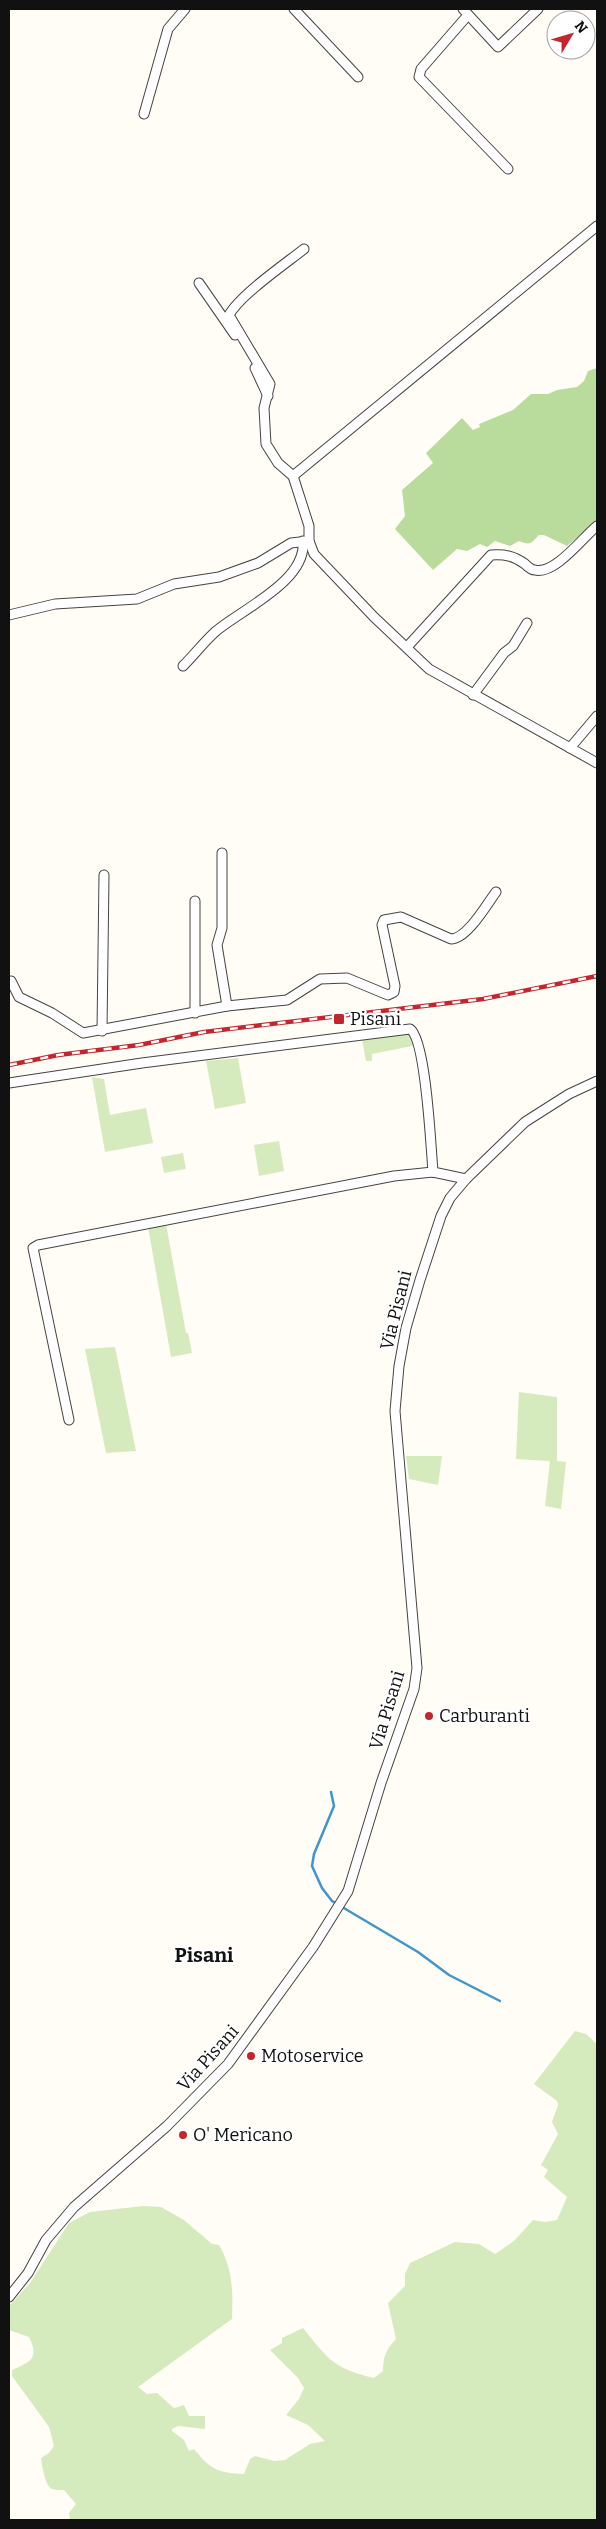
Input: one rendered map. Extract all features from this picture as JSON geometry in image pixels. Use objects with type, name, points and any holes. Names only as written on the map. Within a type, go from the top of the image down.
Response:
[{"type":"street","points":[[144,114],[168,29],[185,9]]},
{"type":"street","points":[[294,9],[358,77]]},
{"type":"street","points":[[508,169],[419,77],[421,69],[465,12],[498,47],[538,9]]},
{"type":"street","points":[[293,476],[597,226]]},
{"type":"street","points":[[183,666],[214,633],[262,598],[295,570],[304,551],[309,526],[293,476],[278,463],[266,444],[264,408],[270,384],[229,315],[232,309],[304,249]]},
{"type":"street","points":[[199,283],[242,347],[268,397]]},
{"type":"street","points":[[406,647],[492,555],[502,554],[515,557],[534,570],[542,570],[567,556],[597,526]]},
{"type":"street","points":[[9,615],[55,604],[137,599],[174,584],[219,577],[246,568],[285,545],[306,541]]},
{"type":"street","points":[[306,541],[314,554],[335,577],[429,669],[597,764]]},
{"type":"street","points":[[473,695],[504,653],[513,646],[526,623]]},
{"type":"street","points":[[570,748],[597,716]]},
{"type":"street","points":[[222,853],[222,928],[217,945],[228,1006]]},
{"type":"street","points":[[102,1030],[104,874]]},
{"type":"street","points":[[9,981],[11,980],[19,997],[52,1013],[83,1033],[228,1006],[287,1000],[320,979],[347,978],[383,993],[392,994],[395,986],[382,925],[384,920],[401,918],[452,938],[459,938],[467,931],[496,892]]},
{"type":"street","points":[[195,902],[195,1013]]},
{"type":"street","points":[[9,1083],[142,1063],[410,1029],[418,1038],[420,1050],[433,1172]]},
{"type":"street","name":"Via Pisani","points":[[9,2297],[28,2273],[46,2240],[74,2207],[167,2126],[228,2064],[258,2026],[344,1899],[414,1689],[418,1668],[395,1411],[399,1366],[406,1328],[433,1238],[450,1198],[466,1179],[526,1122],[569,1094],[597,1081]]},
{"type":"street","points":[[69,1420],[33,1248],[38,1245],[374,1179],[433,1172],[466,1179]]},
{"type":"green space","points":[[597,368],[597,521],[567,546],[544,535],[539,535],[530,543],[519,541],[510,546],[495,541],[487,547],[480,544],[467,551],[457,549],[433,570],[395,529],[405,516],[402,490],[433,463],[426,453],[462,418],[473,430],[480,427],[479,424],[513,410],[531,394],[548,394],[557,390],[577,387],[584,381],[588,371]]},
{"type":"green space","points":[[408,1030],[417,1045],[372,1054],[372,1061],[366,1061],[362,1039]]},
{"type":"green space","points":[[238,1058],[246,1103],[215,1109],[206,1061]]},
{"type":"green space","points":[[92,1077],[104,1079],[110,1115],[146,1108],[153,1143],[105,1152]]},
{"type":"green space","points":[[279,1141],[284,1171],[259,1176],[254,1145]]},
{"type":"green space","points":[[183,1153],[186,1169],[164,1173],[161,1157]]},
{"type":"green space","points":[[166,1224],[186,1333],[188,1333],[192,1353],[171,1357],[148,1227]]},
{"type":"green space","points":[[115,1347],[136,1451],[106,1453],[85,1349]]},
{"type":"green space","points":[[519,1392],[557,1397],[557,1461],[566,1462],[561,1509],[545,1506],[550,1461],[516,1459]]},
{"type":"green space","points":[[406,1456],[442,1456],[438,1485],[409,1479]]},
{"type":"green space","points":[[575,2031],[586,2034],[597,2044],[597,2520],[70,2520],[69,2513],[76,2504],[64,2490],[50,2487],[43,2470],[41,2458],[49,2453],[54,2446],[49,2427],[12,2376],[12,2370],[28,2362],[34,2350],[29,2337],[9,2330],[9,2306],[30,2283],[69,2223],[90,2212],[143,2206],[161,2207],[184,2220],[212,2244],[219,2245],[230,2272],[232,2319],[138,2387],[147,2394],[157,2393],[174,2408],[184,2405],[189,2416],[205,2416],[205,2429],[178,2426],[172,2429],[172,2431],[184,2440],[189,2451],[194,2449],[215,2469],[244,2474],[250,2459],[255,2456],[274,2461],[285,2460],[310,2444],[325,2441],[308,2425],[286,2415],[299,2399],[304,2388],[298,2378],[270,2350],[282,2343],[282,2338],[303,2328],[319,2348],[340,2366],[374,2378],[383,2371],[386,2354],[396,2339],[388,2303],[405,2286],[405,2274],[410,2263],[455,2242],[479,2244],[495,2254],[514,2241],[533,2220],[545,2222],[557,2220],[567,2197],[544,2177],[548,2170],[541,2165],[558,2134],[552,2122],[558,2105],[557,2101],[534,2084]]},
{"type":"waterway","points":[[331,1792],[334,1806],[314,1854],[312,1866],[322,1888],[332,1901],[418,1952],[449,1975],[500,2001]]},
{"type":"railway","points":[[9,1065],[58,1055],[139,1045],[204,1032],[483,999],[597,976]]},
{"type":"place","name":"Pisani","points":[[339,1019]]},
{"type":"place","name":"Carburanti","points":[[429,1716]]},
{"type":"place","name":"Motoservice","points":[[251,2056]]},
{"type":"place","name":"O' Mericano","points":[[183,2135]]},
{"type":"district","name":"Pisani","points":[[204,1955]]}]
